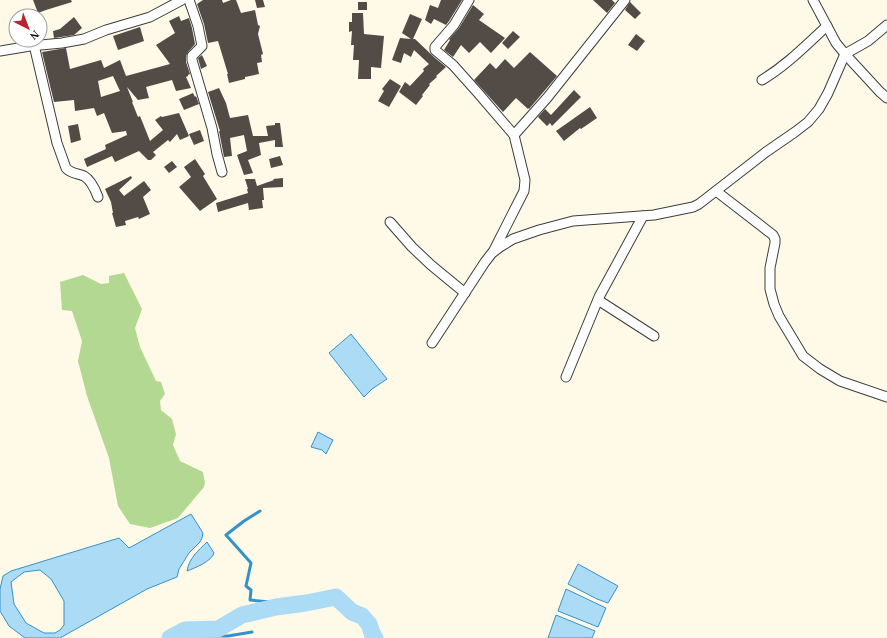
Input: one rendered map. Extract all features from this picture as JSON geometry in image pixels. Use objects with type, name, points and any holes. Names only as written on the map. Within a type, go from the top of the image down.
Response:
[{"type":"street","points":[[48,45],[62,44],[84,39],[106,30],[150,17],[182,0]]},
{"type":"street","points":[[189,0],[198,26],[202,46],[192,56],[192,60],[212,128],[222,172]]},
{"type":"street","points":[[432,343],[478,271],[492,253],[524,191],[525,180],[514,135],[453,65],[435,50],[435,47],[454,25],[469,0]]},
{"type":"street","points":[[514,135],[547,98],[625,0]]},
{"type":"street","points":[[813,0],[836,43],[887,98]]},
{"type":"street","points":[[492,253],[513,239],[573,221],[654,215],[693,207],[699,204],[766,152],[808,122],[819,109],[828,93],[845,54],[868,41],[887,25]]},
{"type":"street","points":[[762,80],[786,64],[827,26]]},
{"type":"street","points":[[0,51],[20,48]]},
{"type":"street","points":[[34,48],[56,143],[66,168],[69,172],[86,177],[92,184],[98,197]]},
{"type":"street","points":[[716,191],[773,235],[775,243],[770,268],[770,289],[779,316],[803,356],[820,369],[840,381],[887,397]]},
{"type":"street","points":[[566,377],[598,300],[643,216]]},
{"type":"street","points":[[390,222],[412,247],[431,265],[465,293]]},
{"type":"street","points":[[598,300],[654,336]]},
{"type":"green space","points":[[124,273],[142,309],[135,328],[140,347],[156,381],[161,382],[165,394],[160,401],[161,410],[172,419],[176,434],[173,445],[180,461],[203,472],[205,483],[204,487],[178,518],[150,528],[130,524],[118,506],[109,458],[87,396],[78,361],[82,341],[72,311],[62,310],[60,282],[83,275],[101,284],[109,283],[109,276]]},
{"type":"water","points":[[351,334],[387,379],[372,389],[364,397],[329,353]]},
{"type":"water","points":[[318,432],[333,440],[326,454],[322,450],[311,447]]},
{"type":"water","points":[[191,514],[203,533],[200,542],[189,553],[179,569],[177,577],[147,589],[60,638],[25,638],[9,626],[0,611],[0,589],[3,576],[11,571],[119,538],[129,548]],"holes":[[[40,570],[51,579],[64,601],[64,625],[55,633],[44,633],[26,623],[14,604],[11,582],[24,572]]]},
{"type":"water","points":[[207,542],[214,553],[213,556],[203,564],[187,571],[192,558]]},
{"type":"water","points":[[578,564],[618,586],[608,603],[568,584]]},
{"type":"water","points":[[566,589],[606,608],[598,627],[558,611]]},
{"type":"water","points":[[556,615],[595,631],[592,638],[548,638]]},
{"type":"building","points":[[33,0],[71,0],[72,2],[48,9],[48,8],[36,8]]},
{"type":"building","points":[[203,0],[222,0],[223,3],[236,0],[241,13],[255,10],[258,25],[260,26],[258,34],[263,54],[261,55],[262,62],[257,63],[259,74],[229,83],[228,74],[218,41],[208,43],[204,24],[197,4]]},
{"type":"building","points":[[255,0],[263,0],[265,7],[257,8]]},
{"type":"building","points":[[441,0],[462,0],[446,25],[434,19],[431,24],[425,20],[430,5],[438,8]]},
{"type":"building","points":[[593,0],[612,0],[615,3],[607,13]]},
{"type":"building","points":[[358,2],[367,2],[367,10],[358,10]]},
{"type":"building","points":[[630,2],[641,13],[635,19],[625,10]]},
{"type":"building","points":[[473,5],[484,14],[479,20],[505,38],[491,53],[480,42],[469,53],[461,45],[453,57],[444,50],[450,40],[449,39],[459,28]]},
{"type":"building","points":[[352,13],[363,13],[364,34],[384,36],[381,68],[371,67],[371,79],[358,79],[359,60],[353,60],[354,45],[351,45],[352,31],[349,32],[349,22],[352,22]]},
{"type":"building","points":[[410,14],[422,19],[413,39],[415,39],[446,67],[429,84],[430,85],[416,105],[399,92],[405,82],[410,86],[424,71],[423,69],[429,64],[414,50],[411,57],[404,53],[401,63],[392,60],[400,38],[411,39],[402,33]]},
{"type":"building","points":[[179,16],[181,21],[189,18],[195,44],[186,56],[186,62],[190,74],[186,77],[191,88],[176,91],[172,80],[146,87],[149,98],[138,100],[127,87],[138,117],[140,116],[150,141],[163,130],[155,120],[161,116],[179,113],[189,136],[180,140],[177,134],[170,142],[168,140],[153,152],[156,155],[151,160],[148,160],[139,151],[115,162],[112,156],[87,167],[84,159],[106,149],[105,145],[127,135],[126,131],[112,133],[104,113],[97,116],[94,108],[75,111],[74,100],[54,102],[42,52],[66,48],[70,69],[101,60],[104,68],[120,60],[126,76],[170,64],[156,45],[175,33],[169,21]],"holes":[[[113,76],[120,91],[101,97],[98,81]]]},
{"type":"building","points":[[74,17],[82,28],[74,35],[54,38],[53,31],[60,29]]},
{"type":"building","points":[[140,27],[144,41],[118,50],[113,36]]},
{"type":"building","points":[[513,31],[520,37],[508,49],[502,43]]},
{"type":"building","points":[[636,34],[645,41],[637,51],[628,45]]},
{"type":"building","points":[[530,52],[557,76],[529,109],[516,98],[503,112],[474,80],[490,63],[496,69],[505,59],[514,68]]},
{"type":"building","points":[[202,55],[207,66],[201,69],[198,58]]},
{"type":"building","points":[[390,79],[401,86],[389,107],[378,101],[384,91],[382,89]]},
{"type":"building","points":[[219,88],[226,103],[230,118],[248,115],[253,136],[268,136],[266,126],[280,123],[283,147],[275,147],[275,140],[259,143],[261,155],[248,160],[253,173],[244,175],[237,155],[247,151],[244,135],[230,138],[232,156],[224,157],[220,131],[208,92]]},
{"type":"building","points":[[574,90],[581,97],[552,126],[550,123],[547,126],[538,117],[545,109],[551,115]]},
{"type":"building","points":[[193,93],[199,104],[184,110],[179,99]]},
{"type":"building","points":[[590,107],[597,118],[581,129],[580,128],[564,141],[556,131]]},
{"type":"building","points":[[78,124],[81,140],[71,143],[68,126]]},
{"type":"building","points":[[200,130],[204,141],[194,145],[189,134]]},
{"type":"building","points":[[280,156],[283,165],[271,168],[269,159]]},
{"type":"building","points":[[195,159],[205,174],[203,176],[217,199],[200,211],[179,187],[191,177],[184,167]]},
{"type":"building","points":[[172,161],[177,167],[169,173],[164,167]]},
{"type":"building","points":[[131,176],[132,178],[119,190],[124,196],[144,181],[151,190],[143,197],[150,214],[139,219],[138,217],[125,221],[126,225],[116,227],[111,202],[105,189]]},
{"type":"building","points":[[283,178],[283,187],[263,188],[263,208],[249,210],[248,203],[218,212],[216,203],[248,193],[245,179],[255,179],[257,186],[274,180],[273,179]]},
{"type":"waterway","points":[[260,511],[226,535],[251,563],[246,586],[251,590],[250,600],[270,602],[276,607]]},
{"type":"waterway","points":[[170,638],[185,630],[218,629],[242,615],[276,607],[336,597],[352,612],[362,616],[369,624],[375,638]]},
{"type":"waterway","points":[[187,638],[197,636],[228,636],[252,632]]}]
